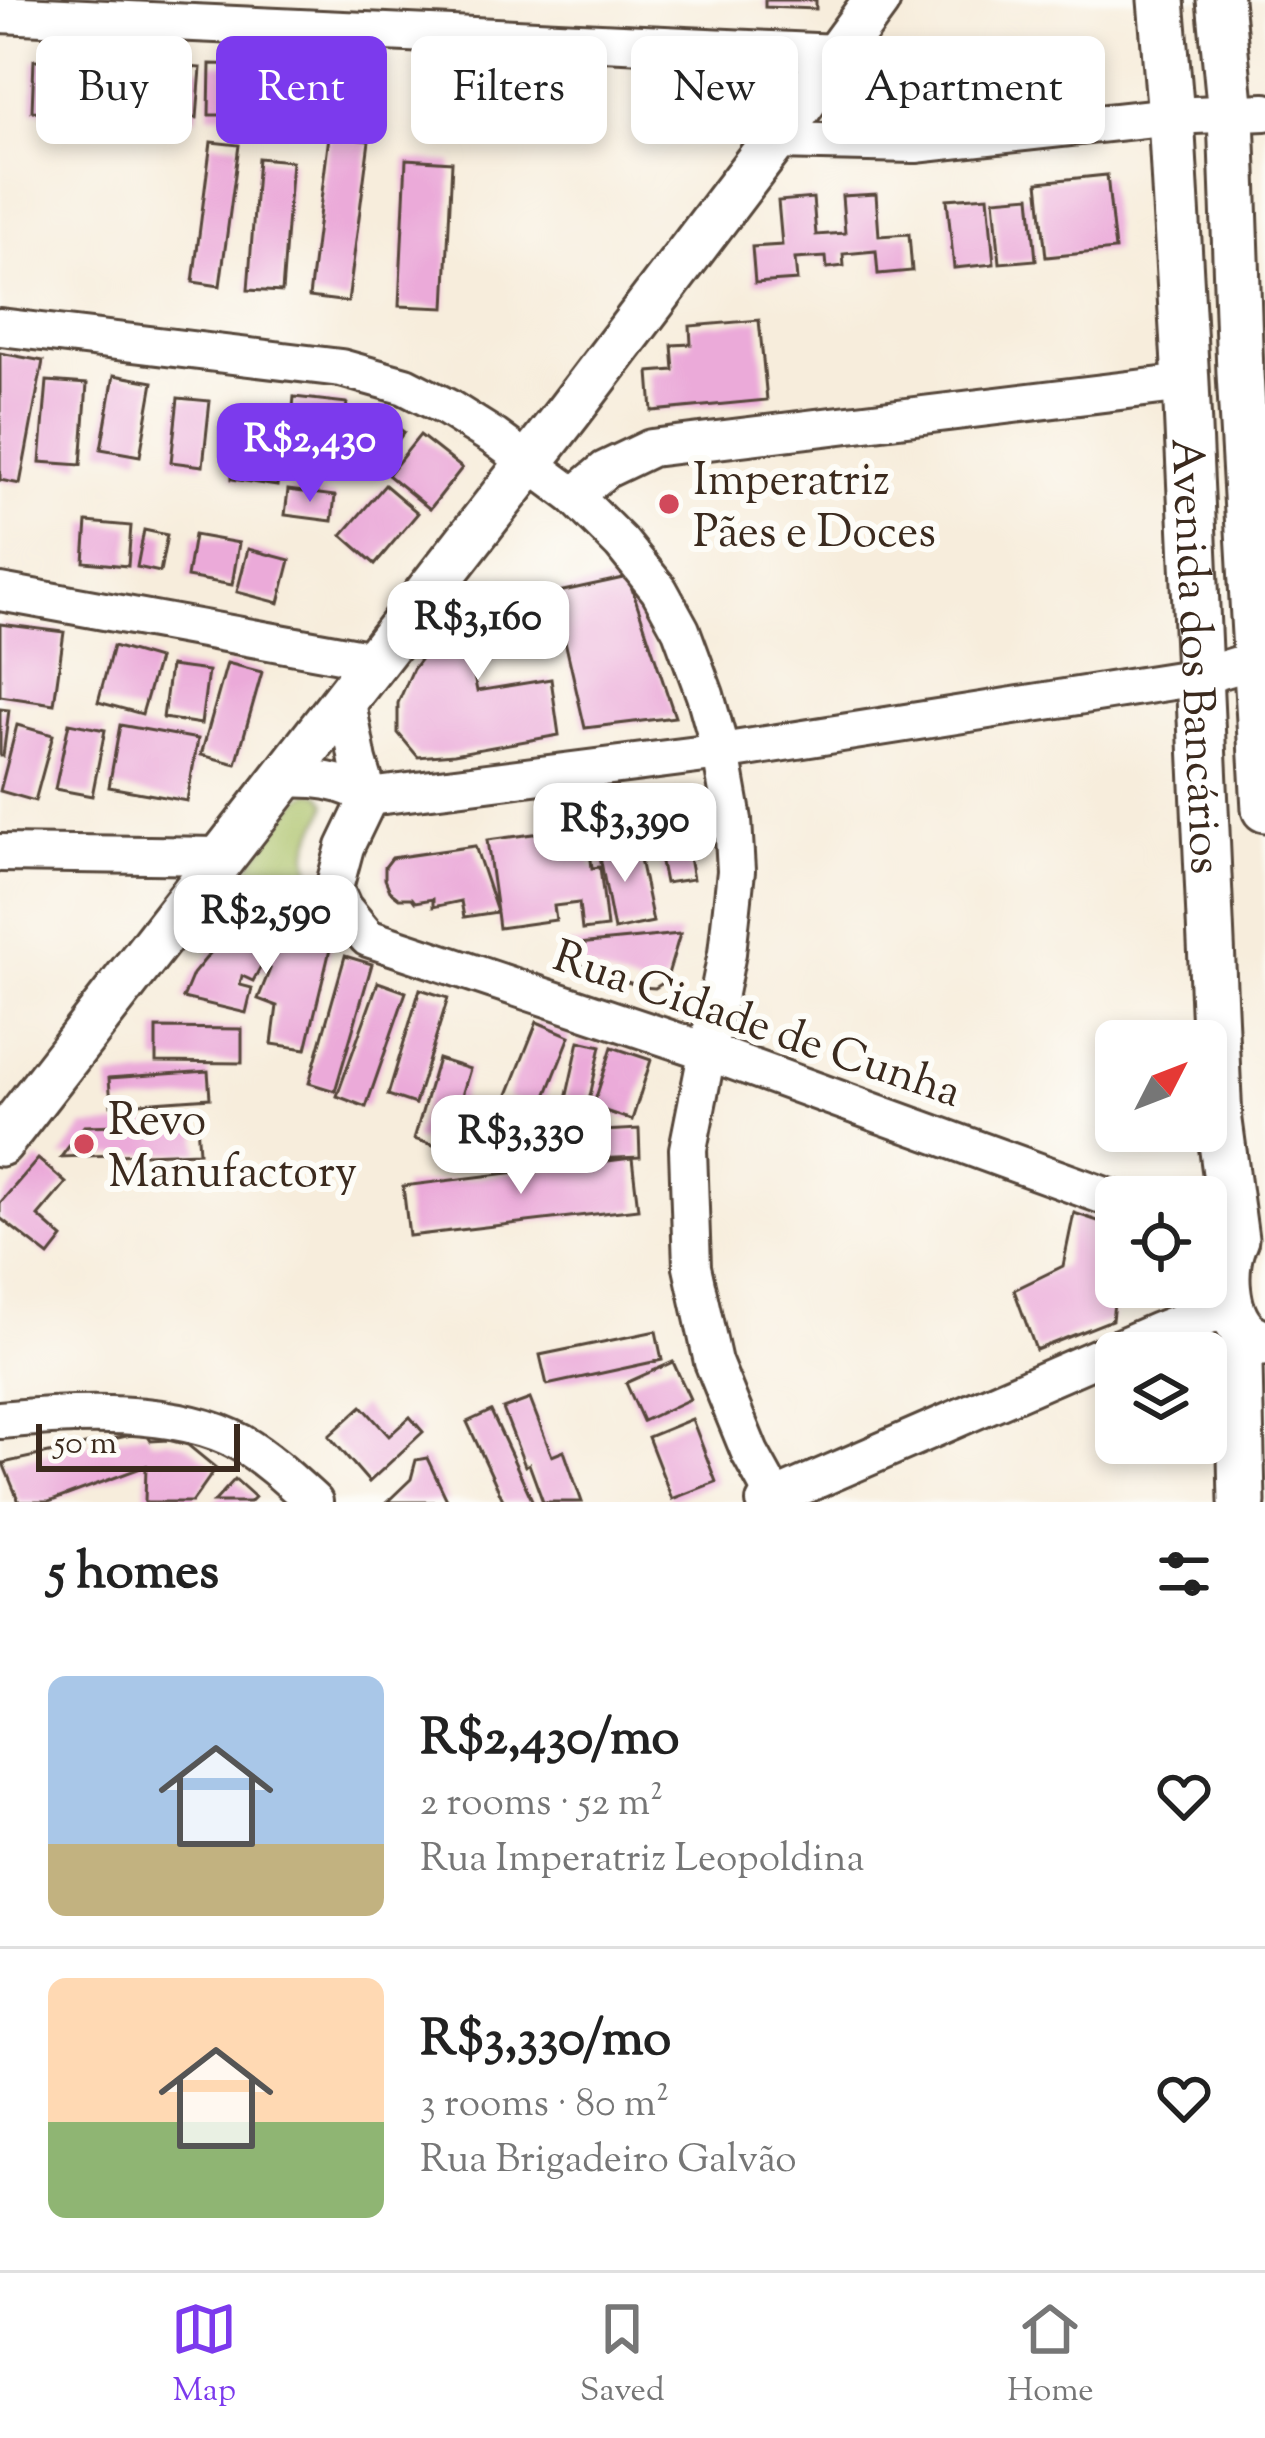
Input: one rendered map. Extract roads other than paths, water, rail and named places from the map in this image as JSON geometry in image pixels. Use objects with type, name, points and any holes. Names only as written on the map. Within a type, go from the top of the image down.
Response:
[{"type":"main road","points":[[850,36],[877,0]]},
{"type":"main road","name":"Avenida dos Bancários","points":[[1160,0],[1186,383],[1219,1121],[1247,1328],[1239,1364],[1242,1502]]},
{"type":"main road","name":"Avenida dos Bancários","points":[[1220,0],[1248,113],[1265,809]]},
{"type":"main road","points":[[798,108],[822,74]]},
{"type":"main road","points":[[0,1143],[772,144]]},
{"type":"street","points":[[0,14],[822,52]]},
{"type":"street","points":[[1105,123],[1248,113]]},
{"type":"street","points":[[0,327],[341,368],[405,386],[448,408],[574,496],[659,590],[681,630],[721,752],[736,871],[727,953],[688,1149],[692,1267],[713,1362],[772,1501],[1180,1322],[1200,1320],[1247,1328]]},
{"type":"street","points":[[574,496],[605,470],[651,448],[1186,383]]},
{"type":"street","points":[[0,592],[373,660]]},
{"type":"street","points":[[282,779],[335,781],[369,797],[721,752],[1198,677],[1260,658]]},
{"type":"street","points":[[195,895],[301,921],[334,887],[345,847],[369,797],[346,697]]},
{"type":"street","points":[[0,853],[222,856]]},
{"type":"street","name":"Rua Cidade de Cunha","points":[[334,887],[353,924],[368,938],[706,1051],[1095,1192]]},
{"type":"street","points":[[0,1420],[98,1416],[196,1426],[238,1442],[314,1502]]},
{"type":"place","name":"Imperatriz Pães e Doces","points":[[669,504]]},
{"type":"place","name":"Revo Manufactory","points":[[84,1144]]}]
